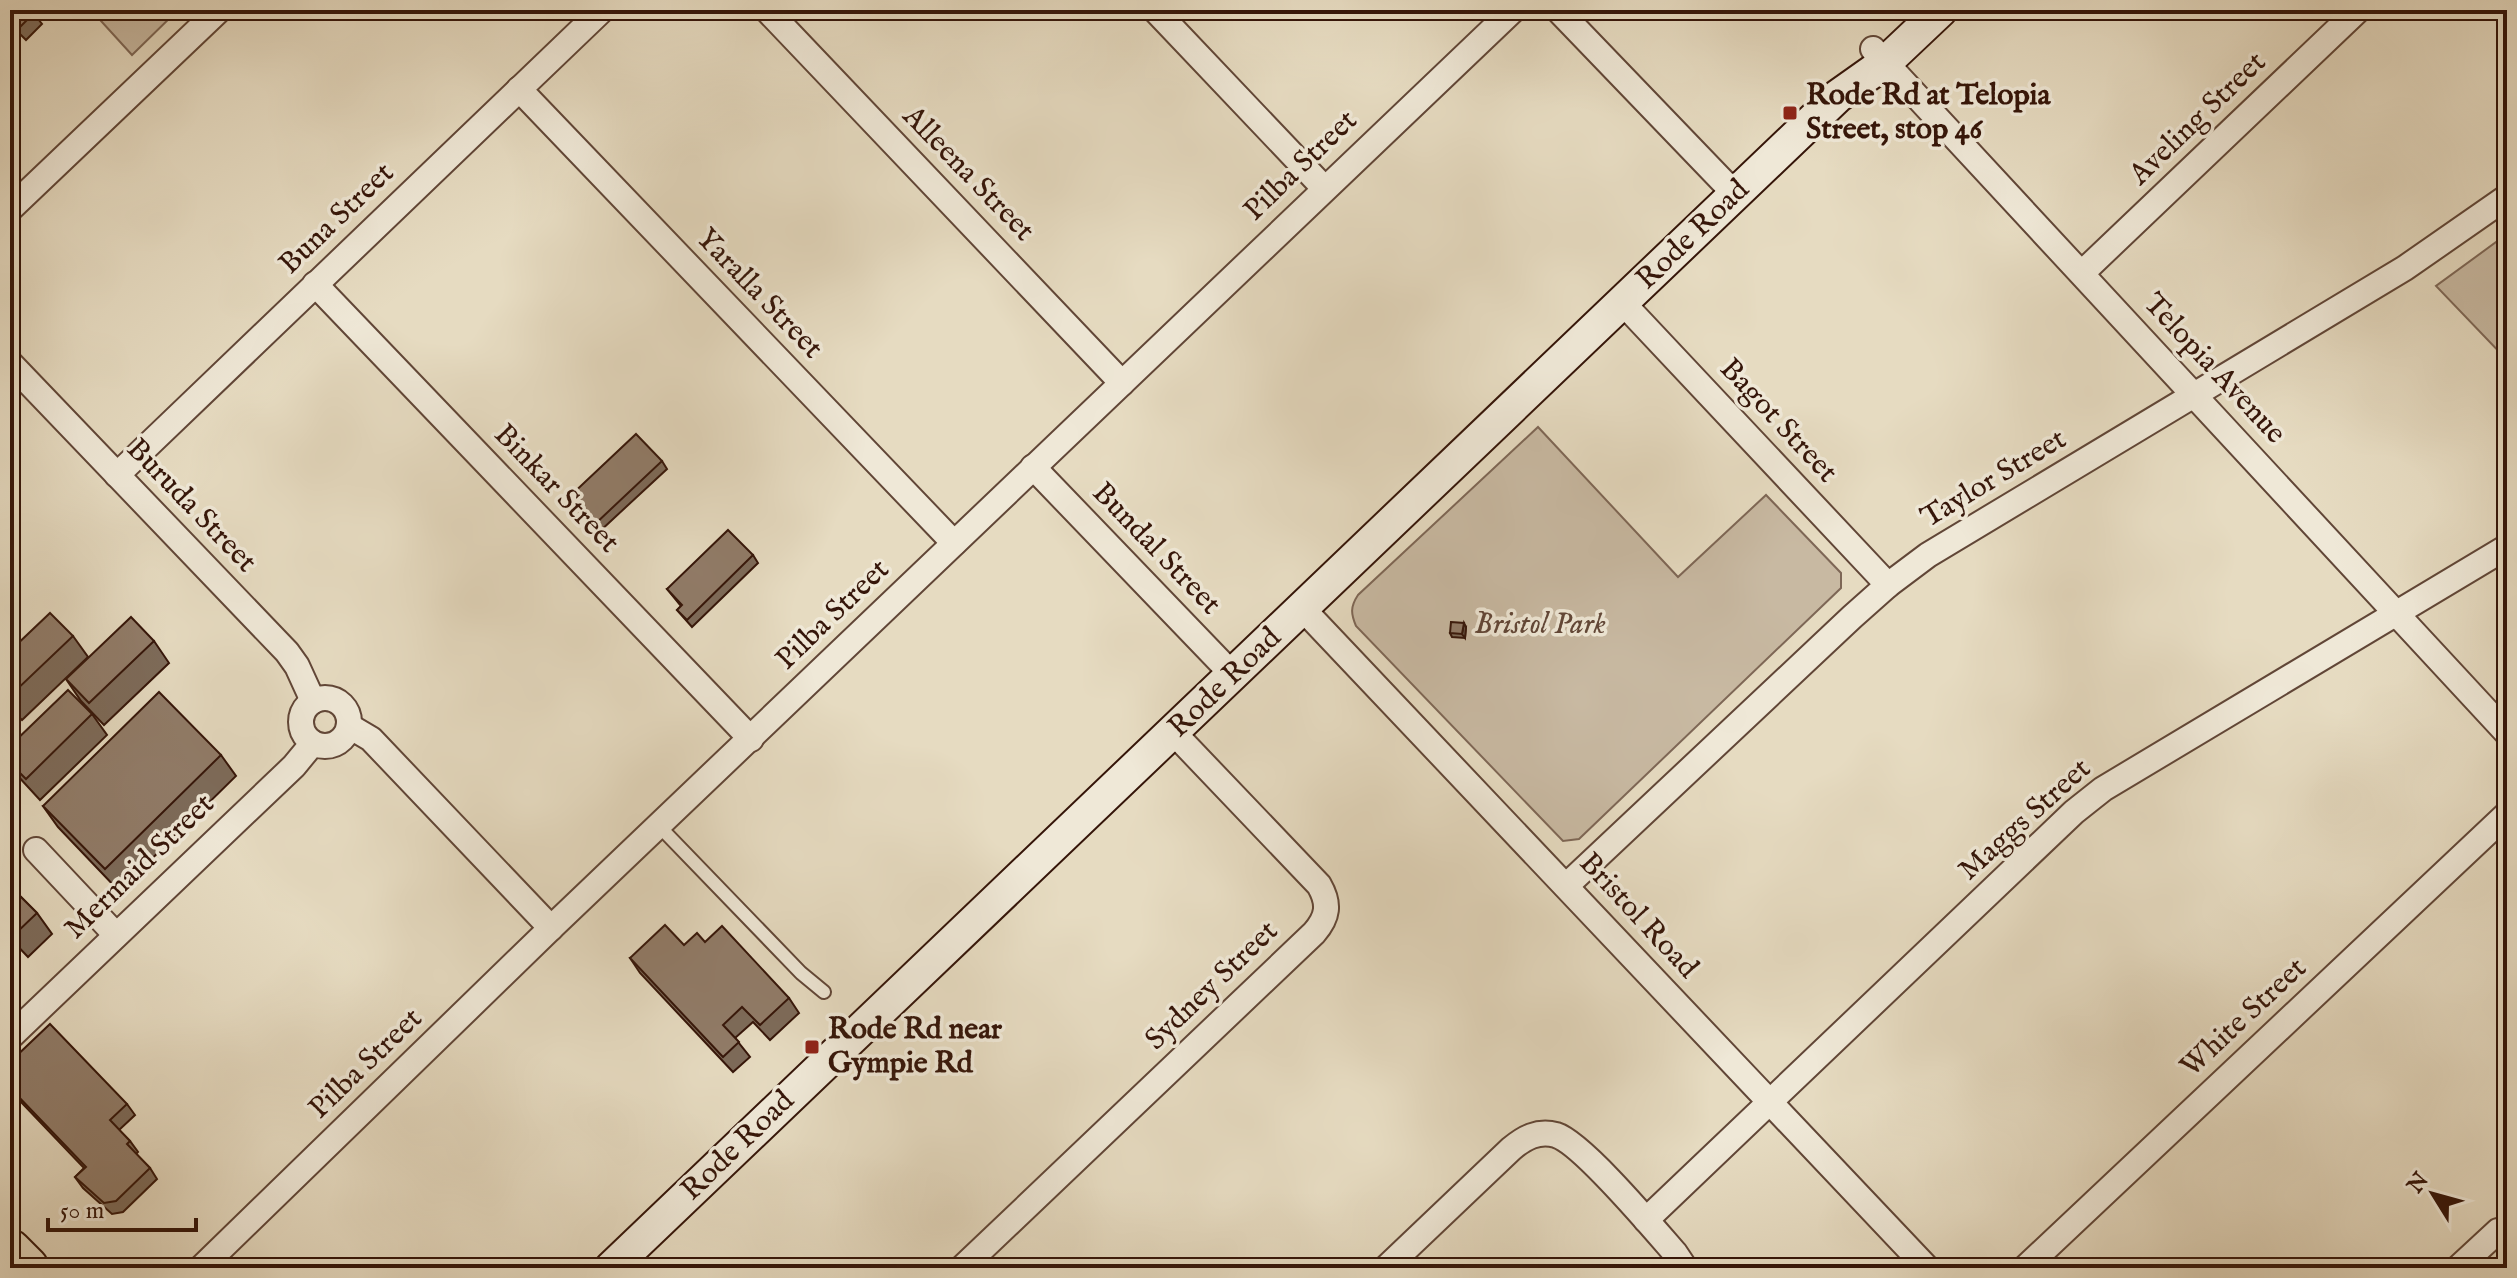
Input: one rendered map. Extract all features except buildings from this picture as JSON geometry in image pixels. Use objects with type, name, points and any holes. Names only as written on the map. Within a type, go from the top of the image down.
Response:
[{"type":"highway","points":[[10,1251],[27,1268]]},
{"type":"main road","name":"Rode Road","points":[[1880,56],[1914,10]]},
{"type":"main road","name":"Rode Road","points":[[611,1268],[1880,56],[1941,10]]},
{"type":"street","points":[[10,209],[219,10]]},
{"type":"street","name":"Buna Street","points":[[117,475],[602,10]]},
{"type":"street","name":"Alleena Street","points":[[767,10],[1122,383]]},
{"type":"street","points":[[1155,10],[1324,188]]},
{"type":"street","name":"Pilba Street","points":[[201,1268],[551,928],[1513,10]]},
{"type":"street","points":[[1558,10],[1735,194]]},
{"type":"street","name":"Aveling Street","points":[[2082,273],[2358,10]]},
{"type":"street","name":"Telopia Avenue","points":[[1880,56],[2507,733]]},
{"type":"street","name":"Yaralla Street","points":[[519,89],[954,543]]},
{"type":"street","name":"Taylor Street","points":[[1566,886],[1888,585],[1928,555],[2405,268],[2507,197]]},
{"type":"street","name":"Binkar Street","points":[[315,284],[751,739]]},
{"type":"street","name":"Bagot Street","points":[[1622,302],[1888,585]]},
{"type":"street","name":"Buruda Street","points":[[10,363],[287,652],[313,701]]},
{"type":"street","name":"Bundal Street","points":[[1033,467],[1233,675]]},
{"type":"street","name":"Maggs Street","points":[[1646,1220],[2074,812],[2103,789],[2507,547]]},
{"type":"street","name":"Bristol Road","points":[[1302,608],[1927,1268]]},
{"type":"street","points":[[320,698],[335,700],[347,711],[349,726],[342,739],[321,745],[307,738],[301,722],[313,701],[320,698]]},
{"type":"street","points":[[349,726],[371,739],[551,928]]},
{"type":"street","name":"Sydney Street","points":[[962,1268],[1314,933],[1325,918],[1326,902],[1319,885],[1173,732]]},
{"type":"street","name":"Mermaid Street","points":[[10,1037],[294,766],[313,743]]},
{"type":"street","name":"White Street","points":[[2025,1268],[2507,814]]},
{"type":"street","points":[[36,850],[116,935]]},
{"type":"street","points":[[1386,1268],[1511,1149],[1531,1136],[1543,1133],[1557,1135],[1569,1142],[1646,1220],[1685,1268]]},
{"type":"street","points":[[2458,1268],[2498,1231]]},
{"type":"lane","points":[[659,826],[801,973],[824,992]]},
{"type":"green space","points":[[91,10],[178,10],[132,55]]},
{"type":"green space","points":[[2507,234],[2507,360],[2436,286]]},
{"type":"green space","name":"Bristol Park","points":[[1538,427],[1678,577],[1766,495],[1841,573],[1841,588],[1579,839],[1563,841],[1356,626],[1352,614],[1358,595]]},
{"type":"place","name":"Rode Rd at Telopia Street, stop 46","points":[[1790,113]]},
{"type":"place","name":"Rode Rd near Gympie Rd","points":[[812,1047]]}]
